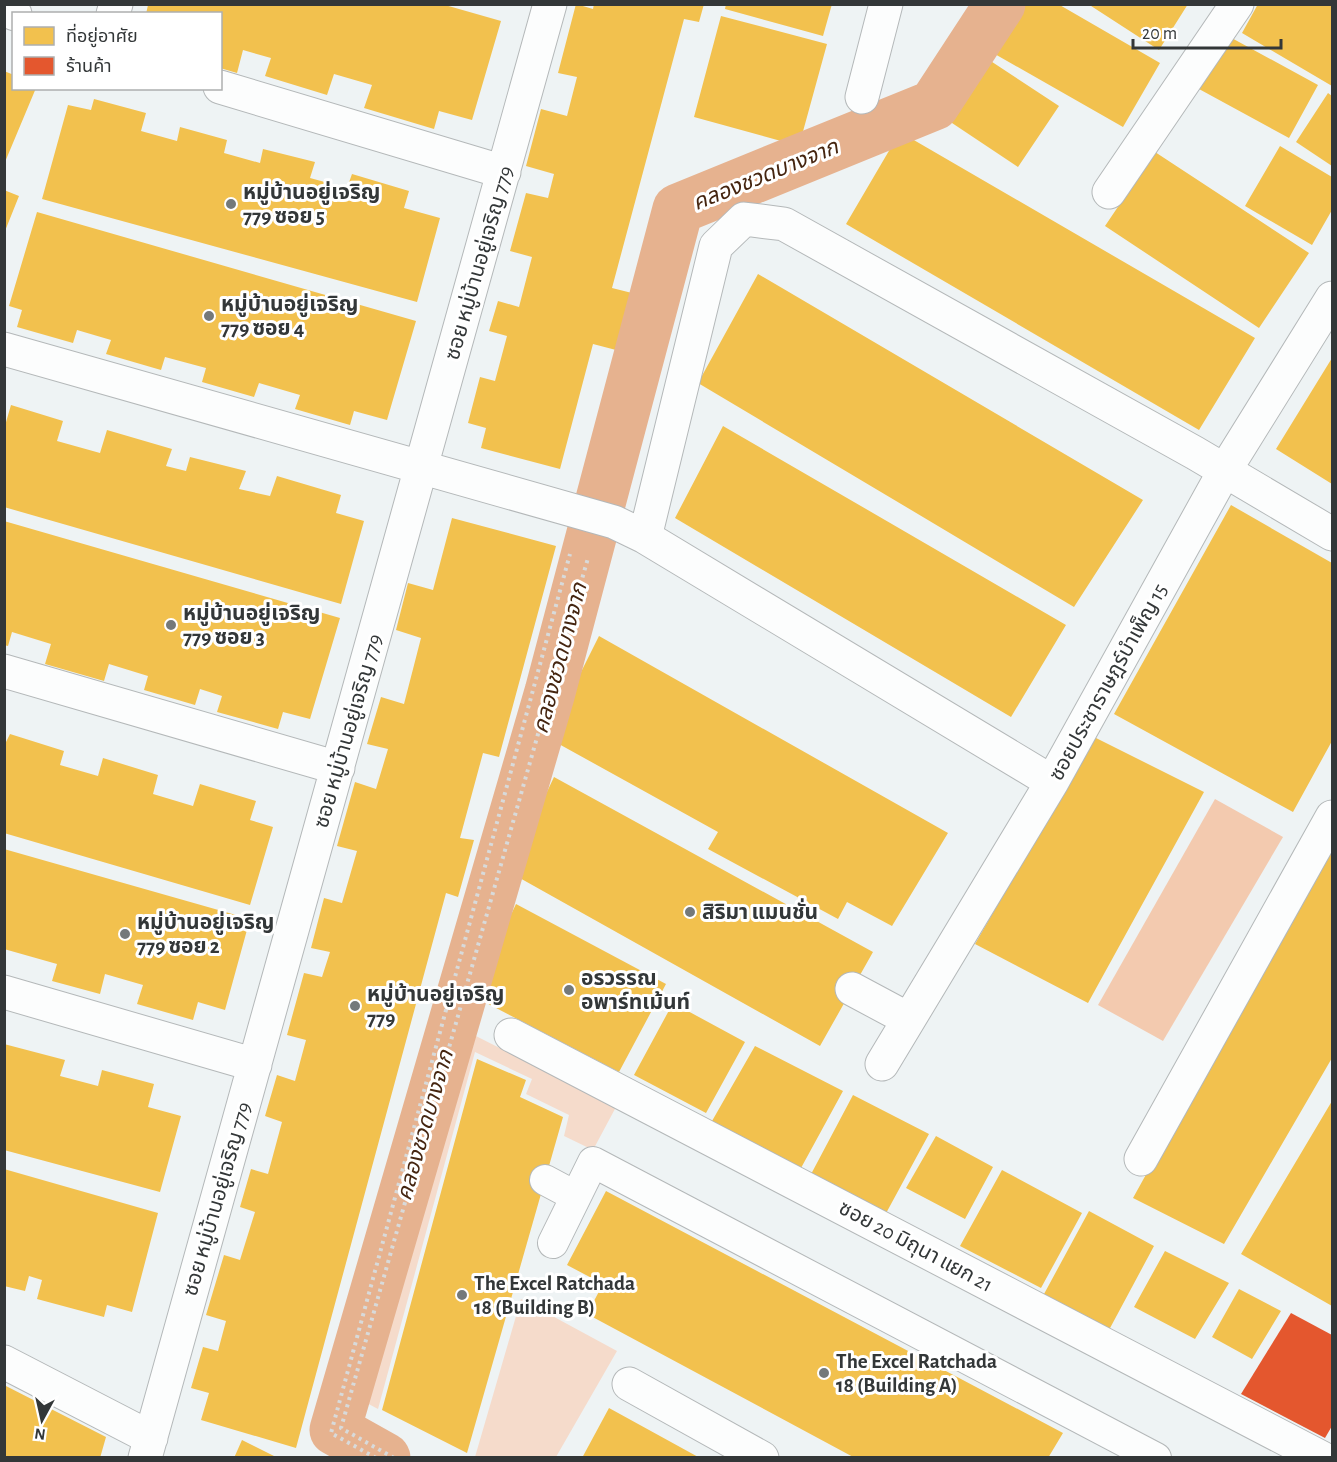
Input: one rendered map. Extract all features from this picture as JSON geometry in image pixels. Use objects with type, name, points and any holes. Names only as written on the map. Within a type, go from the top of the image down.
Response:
[{"type":"street","name":"ซอย หมู่บ้านอยู่เจริญ 779","points":[[148,1448],[550,4]]},
{"type":"street","points":[[862,97],[886,4]]},
{"type":"street","points":[[1109,192],[1237,4]]},
{"type":"street","points":[[222,88],[504,172]]},
{"type":"street","points":[[645,537],[716,246],[744,219],[784,224],[1225,470],[1332,534]]},
{"type":"street","name":"ซอยประชาราษฎร์บำเพ็ญ 15","points":[[882,1064],[1052,782],[1225,470],[1332,298]]},
{"type":"street","points":[[4,349],[599,517],[645,537],[1052,782]]},
{"type":"street","points":[[4,671],[338,768]]},
{"type":"street","points":[[1141,1160],[1332,817]]},
{"type":"street","points":[[852,989],[908,1019]]},
{"type":"street","points":[[4,992],[255,1065]]},
{"type":"street","name":"ซอย 20 มิถุนา แยก 21","points":[[511,1035],[1322,1458]]},
{"type":"street","points":[[4,1362],[148,1448]]},
{"type":"street","points":[[629,1384],[762,1458]]},
{"type":"lane","points":[[544,1180],[570,1221],[593,1162],[1156,1458]]},
{"type":"path","points":[[376,1458],[331,1433],[599,517]]},
{"type":"path","points":[[394,1458],[341,1428],[599,517]]},
{"type":"shaded area","points":[[1215,799],[1283,837],[1163,1041],[1098,1005]]},
{"type":"shaded area","points":[[468,1032],[616,1107],[593,1150],[564,1136],[569,1115],[526,1094],[532,1079],[475,1052],[378,1409],[363,1401]]},
{"type":"shaded area","points":[[521,1299],[617,1351],[556,1457],[475,1457]]},
{"type":"building: ที่อยู่อาศัย","points":[[576,4],[593,9],[594,4],[704,4],[699,22],[684,19],[612,288],[632,293],[616,350],[593,344],[560,469],[481,448],[486,428],[468,423],[480,377],[495,381],[507,336],[489,331],[498,301],[519,307],[532,257],[510,251],[526,193],[548,198],[554,174],[526,166],[541,109],[567,116],[577,77],[558,73]]},
{"type":"building: ที่อยู่อาศัย","points":[[726,4],[832,4],[823,36],[725,9]]},
{"type":"building: ที่อยู่อาศัย","points":[[1012,4],[1058,4],[1160,63],[1123,127],[986,49]]},
{"type":"building: ที่อยู่อาศัย","points":[[1088,4],[1188,4],[1159,50]]},
{"type":"building: ที่อยู่อาศัย","points":[[1258,4],[1332,4],[1332,86],[1242,33]]},
{"type":"building: ที่อยู่อาศัย","points":[[148,5],[445,5],[501,21],[472,120],[439,111],[434,129],[364,108],[372,85],[334,74],[327,95],[265,76],[271,58],[243,50],[237,73],[222,69],[222,12],[146,12]]},
{"type":"building: ที่อยู่อาศัย","points":[[721,16],[827,44],[799,146],[694,117]]},
{"type":"building: ที่อยู่อาศัย","points":[[1228,36],[1318,85],[1289,138],[1199,89]]},
{"type":"building: ที่อยู่อาศัย","points":[[980,54],[1059,106],[1018,167],[940,115]]},
{"type":"building: ที่อยู่อาศัย","points":[[4,71],[12,74],[12,90],[35,90],[5,162]]},
{"type":"building: ที่อยู่อาศัย","points":[[1328,93],[1332,96],[1332,166],[1296,142]]},
{"type":"building: ที่อยู่อาศัย","name":"หมู่บ้านอยู่เจริญ 779 ซอย 5","points":[[94,99],[146,113],[141,131],[177,141],[180,127],[227,140],[224,153],[260,163],[263,149],[315,162],[310,178],[347,188],[352,174],[409,191],[404,208],[440,218],[417,302],[42,199],[68,105],[91,110]]},
{"type":"building: ที่อยู่อาศัย","points":[[900,132],[1255,338],[1199,430],[846,224]]},
{"type":"building: ที่อยู่อาศัย","points":[[1280,146],[1332,177],[1332,210],[1312,245],[1245,206]]},
{"type":"building: ที่อยู่อาศัย","points":[[1155,152],[1309,253],[1259,328],[1105,226]]},
{"type":"building: ที่อยู่อาศัย","points":[[4,190],[19,196],[5,231],[4,231]]},
{"type":"building: ที่อยู่อาศัย","name":"หมู่บ้านอยู่เจริญ 779 ซอย 4","points":[[37,212],[416,321],[387,420],[354,411],[350,425],[295,409],[300,395],[259,383],[254,397],[202,382],[206,368],[165,357],[161,370],[106,354],[111,340],[77,330],[73,343],[17,327],[22,310],[9,306]]},
{"type":"building: ที่อยู่อาศัย","points":[[758,274],[1143,500],[1074,607],[698,383]]},
{"type":"building: ที่อยู่อาศัย","points":[[1332,358],[1332,484],[1276,449]]},
{"type":"building: ที่อยู่อาศัย","points":[[11,405],[63,421],[57,441],[100,453],[107,430],[172,449],[166,466],[186,471],[190,457],[246,471],[239,489],[270,496],[277,476],[341,495],[336,513],[364,521],[341,604],[4,507],[4,429]]},
{"type":"building: ที่อยู่อาศัย","points":[[723,426],[1066,625],[1011,717],[675,518]]},
{"type":"building: ที่อยู่อาศัย","points":[[1231,505],[1332,563],[1332,741],[1293,812],[1114,714]]},
{"type":"building: ที่อยู่อาศัย","name":"หมู่บ้านอยู่เจริญ 779","points":[[452,518],[556,546],[499,757],[483,753],[460,838],[474,840],[458,897],[446,893],[296,1448],[201,1420],[209,1393],[191,1388],[203,1347],[218,1351],[226,1321],[206,1315],[224,1255],[240,1260],[255,1212],[240,1207],[251,1169],[268,1174],[282,1122],[265,1116],[277,1075],[295,1081],[306,1040],[287,1035],[304,973],[322,977],[330,952],[311,948],[324,898],[342,903],[357,851],[337,846],[355,782],[376,789],[388,749],[367,744],[381,697],[404,704],[421,638],[396,630],[408,583],[433,590]]},
{"type":"building: ที่อยู่อาศัย","name":"หมู่บ้านอยู่เจริญ 779 ซอย 3","points":[[4,521],[340,618],[310,719],[283,712],[278,729],[217,712],[222,696],[200,689],[195,705],[144,690],[148,676],[109,664],[104,681],[45,664],[51,644],[12,632],[8,646],[4,645]]},
{"type":"building: ที่อยู่อาศัย","points":[[599,636],[948,833],[892,926],[847,902],[838,919],[708,849],[718,832],[548,738]]},
{"type":"building: ที่อยู่อาศัย","points":[[10,734],[64,751],[60,765],[98,776],[103,758],[158,775],[153,794],[193,806],[200,784],[256,801],[250,820],[273,827],[250,905],[4,833],[4,746]]},
{"type":"building: ที่อยู่อาศัย","points":[[1094,737],[1204,792],[1088,1003],[975,944]]},
{"type":"building: ที่อยู่อาศัย","name":"สิริมา แมนชั่น","points":[[554,777],[873,952],[820,1046],[509,872]]},
{"type":"building: ที่อยู่อาศัย","points":[[1332,839],[1332,1058],[1224,1244],[1133,1198]]},
{"type":"building: ที่อยู่อาศัย","name":"หมู่บ้านอยู่เจริญ 779 ซอย 2","points":[[4,849],[250,919],[225,1010],[198,1002],[193,1020],[137,1004],[143,985],[105,974],[100,994],[52,981],[57,964],[4,949]]},
{"type":"building: ที่อยู่อาศัย","name":"อรวรรณ อพาร์ทเม้นท์","points":[[516,904],[666,984],[619,1072],[473,996]]},
{"type":"building: ที่อยู่อาศัย","points":[[673,1003],[745,1042],[706,1113],[634,1075]]},
{"type":"building: ที่อยู่อาศัย","points":[[4,1044],[65,1060],[60,1076],[98,1086],[102,1070],[154,1084],[148,1107],[181,1116],[160,1192],[4,1150]]},
{"type":"building: ที่อยู่อาศัย","points":[[755,1046],[843,1091],[801,1168],[712,1121]]},
{"type":"building: ที่อยู่อาศัย","name":"The Excel Ratchada 18 (Building B)","points":[[477,1059],[526,1080],[520,1097],[563,1117],[467,1453],[382,1410]]},
{"type":"building: ที่อยู่อาศัย","points":[[853,1095],[929,1134],[884,1217],[809,1178]]},
{"type":"building: ที่อยู่อาศัย","points":[[1332,1101],[1332,1306],[1241,1254]]},
{"type":"building: ที่อยู่อาศัย","points":[[936,1136],[993,1167],[965,1219],[906,1188]]},
{"type":"building: ที่อยู่อาศัย","points":[[4,1169],[158,1213],[132,1312],[107,1305],[104,1317],[37,1299],[42,1280],[29,1276],[25,1291],[4,1286]]},
{"type":"building: ที่อยู่อาศัย","points":[[1002,1170],[1082,1213],[1041,1288],[960,1246]]},
{"type":"building: ที่อยู่อาศัย","name":"The Excel Ratchada 18 (Building A)","points":[[606,1191],[1063,1433],[1048,1458],[855,1458],[587,1314],[603,1284],[567,1265]]},
{"type":"building: ที่อยู่อาศัย","points":[[1089,1211],[1154,1246],[1109,1330],[1044,1294]]},
{"type":"building: ที่อยู่อาศัย","points":[[1165,1251],[1229,1283],[1195,1339],[1134,1307]]},
{"type":"building: ที่อยู่อาศัย","points":[[1239,1289],[1281,1311],[1252,1359],[1212,1337]]},
{"type":"building: ที่อยู่อาศัย","points":[[4,1385],[106,1437],[100,1458],[4,1458]]},
{"type":"building: ที่อยู่อาศัย","points":[[609,1408],[700,1458],[582,1458]]},
{"type":"building: ที่อยู่อาศัย","points":[[242,1440],[278,1458],[234,1458]]},
{"type":"building: ร้านค้า","points":[[1291,1313],[1332,1335],[1332,1426],[1325,1438],[1241,1394]]},
{"type":"waterway","name":"คลองชวดบางจาก","points":[[385,1458],[335,1430],[550,692],[678,209],[934,105],[1000,4]]},
{"type":"place","name":"หมู่บ้านอยู่เจริญ 779 ซอย 5","points":[[231,204]]},
{"type":"place","name":"หมู่บ้านอยู่เจริญ 779 ซอย 4","points":[[209,316]]},
{"type":"place","name":"หมู่บ้านอยู่เจริญ 779 ซอย 3","points":[[171,625]]},
{"type":"place","name":"สิริมา แมนชั่น","points":[[690,912]]},
{"type":"place","name":"หมู่บ้านอยู่เจริญ 779 ซอย 2","points":[[125,934]]},
{"type":"place","name":"อรวรรณ อพาร์ทเม้นท์","points":[[569,990]]},
{"type":"place","name":"หมู่บ้านอยู่เจริญ 779","points":[[355,1006]]},
{"type":"place","name":"The Excel Ratchada 18 (Building B)","points":[[462,1295]]},
{"type":"place","name":"The Excel Ratchada 18 (Building A)","points":[[824,1373]]}]
